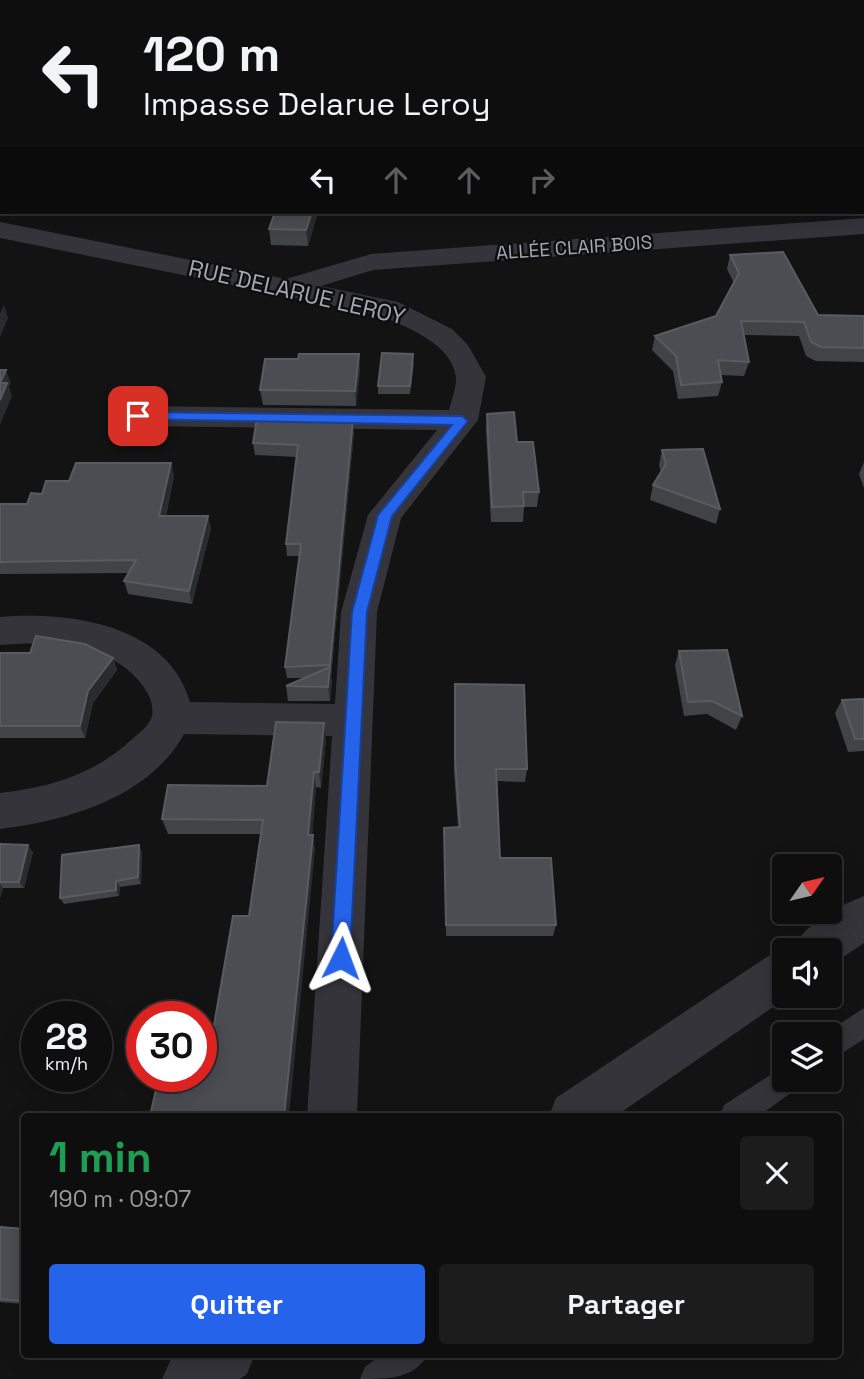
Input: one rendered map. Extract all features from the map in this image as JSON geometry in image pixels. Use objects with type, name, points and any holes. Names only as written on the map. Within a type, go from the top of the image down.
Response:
[{"type":"street","name":"ALLÉE CLAIR BOIS","points":[[288,288],[371,262],[864,226]]},
{"type":"street","name":"RUE DELARUE LEROY","points":[[0,230],[388,308],[442,335],[458,351],[471,377],[462,421],[385,515],[359,612],[332,1113]]},
{"type":"street","points":[[138,416],[462,421]]},
{"type":"street","points":[[0,631],[78,633],[127,652],[144,662],[161,680],[169,695],[171,718],[160,738],[143,755],[87,793],[45,807],[0,811]]},
{"type":"street","points":[[171,718],[355,720]]},
{"type":"street","points":[[833,938],[864,917]]},
{"type":"street","points":[[578,1113],[772,980]]},
{"type":"street","points":[[191,1379],[221,1358]]},
{"type":"lane","points":[[842,1038],[864,1022]]},
{"type":"lane","points":[[739,1113],[772,1089]]},
{"type":"lane","points":[[377,1379],[406,1358]]},
{"type":"building","points":[[274,214],[311,214],[306,230],[269,229]]},
{"type":"building","points":[[783,252],[818,315],[864,316],[864,348],[821,347],[811,342],[804,322],[741,321],[749,362],[718,360],[722,382],[681,385],[676,356],[655,336],[716,316],[739,273],[730,255]]},
{"type":"building","points":[[382,353],[413,354],[410,386],[378,386]]},
{"type":"building","points":[[299,354],[359,354],[355,391],[260,390],[265,359],[298,359]]},
{"type":"building","points":[[0,370],[6,370],[0,383]]},
{"type":"building","points":[[0,383],[7,383],[0,400]]},
{"type":"building","points":[[514,412],[517,442],[533,442],[539,492],[523,492],[524,506],[492,507],[487,414]]},
{"type":"building","points":[[257,418],[353,419],[330,665],[285,667],[301,544],[286,544],[298,445],[253,443]]},
{"type":"building","points":[[703,449],[720,509],[653,485],[666,464],[662,450]]},
{"type":"building","points":[[76,463],[171,463],[159,516],[208,516],[189,591],[124,581],[136,560],[0,562],[0,504],[27,504],[31,493],[42,494],[46,481],[69,481]]},
{"type":"building","points":[[36,636],[85,644],[113,658],[88,691],[80,726],[0,726],[0,653],[30,653]]},
{"type":"building","points":[[727,650],[742,716],[712,701],[688,702],[679,651]]},
{"type":"building","points":[[330,667],[328,687],[286,686]]},
{"type":"building","points":[[455,684],[524,685],[527,769],[496,769],[500,858],[551,858],[556,925],[446,925],[444,828],[460,827],[455,758]]},
{"type":"building","points":[[864,699],[864,739],[855,739],[842,700]]},
{"type":"building","points":[[276,722],[324,723],[319,772],[314,772],[308,835],[313,835],[284,1113],[151,1113],[155,1092],[217,1092],[217,1008],[233,916],[249,916],[263,820],[162,819],[168,785],[267,786]]},
{"type":"building","points":[[0,844],[28,845],[19,882],[0,882]]},
{"type":"building","points":[[139,845],[138,877],[116,881],[116,890],[60,898],[62,855]]},
{"type":"building","points":[[0,1227],[21,1229],[21,1301],[0,1299]]},
{"type":"route","points":[[138,416],[462,421],[385,515],[359,612],[341,958]]}]
